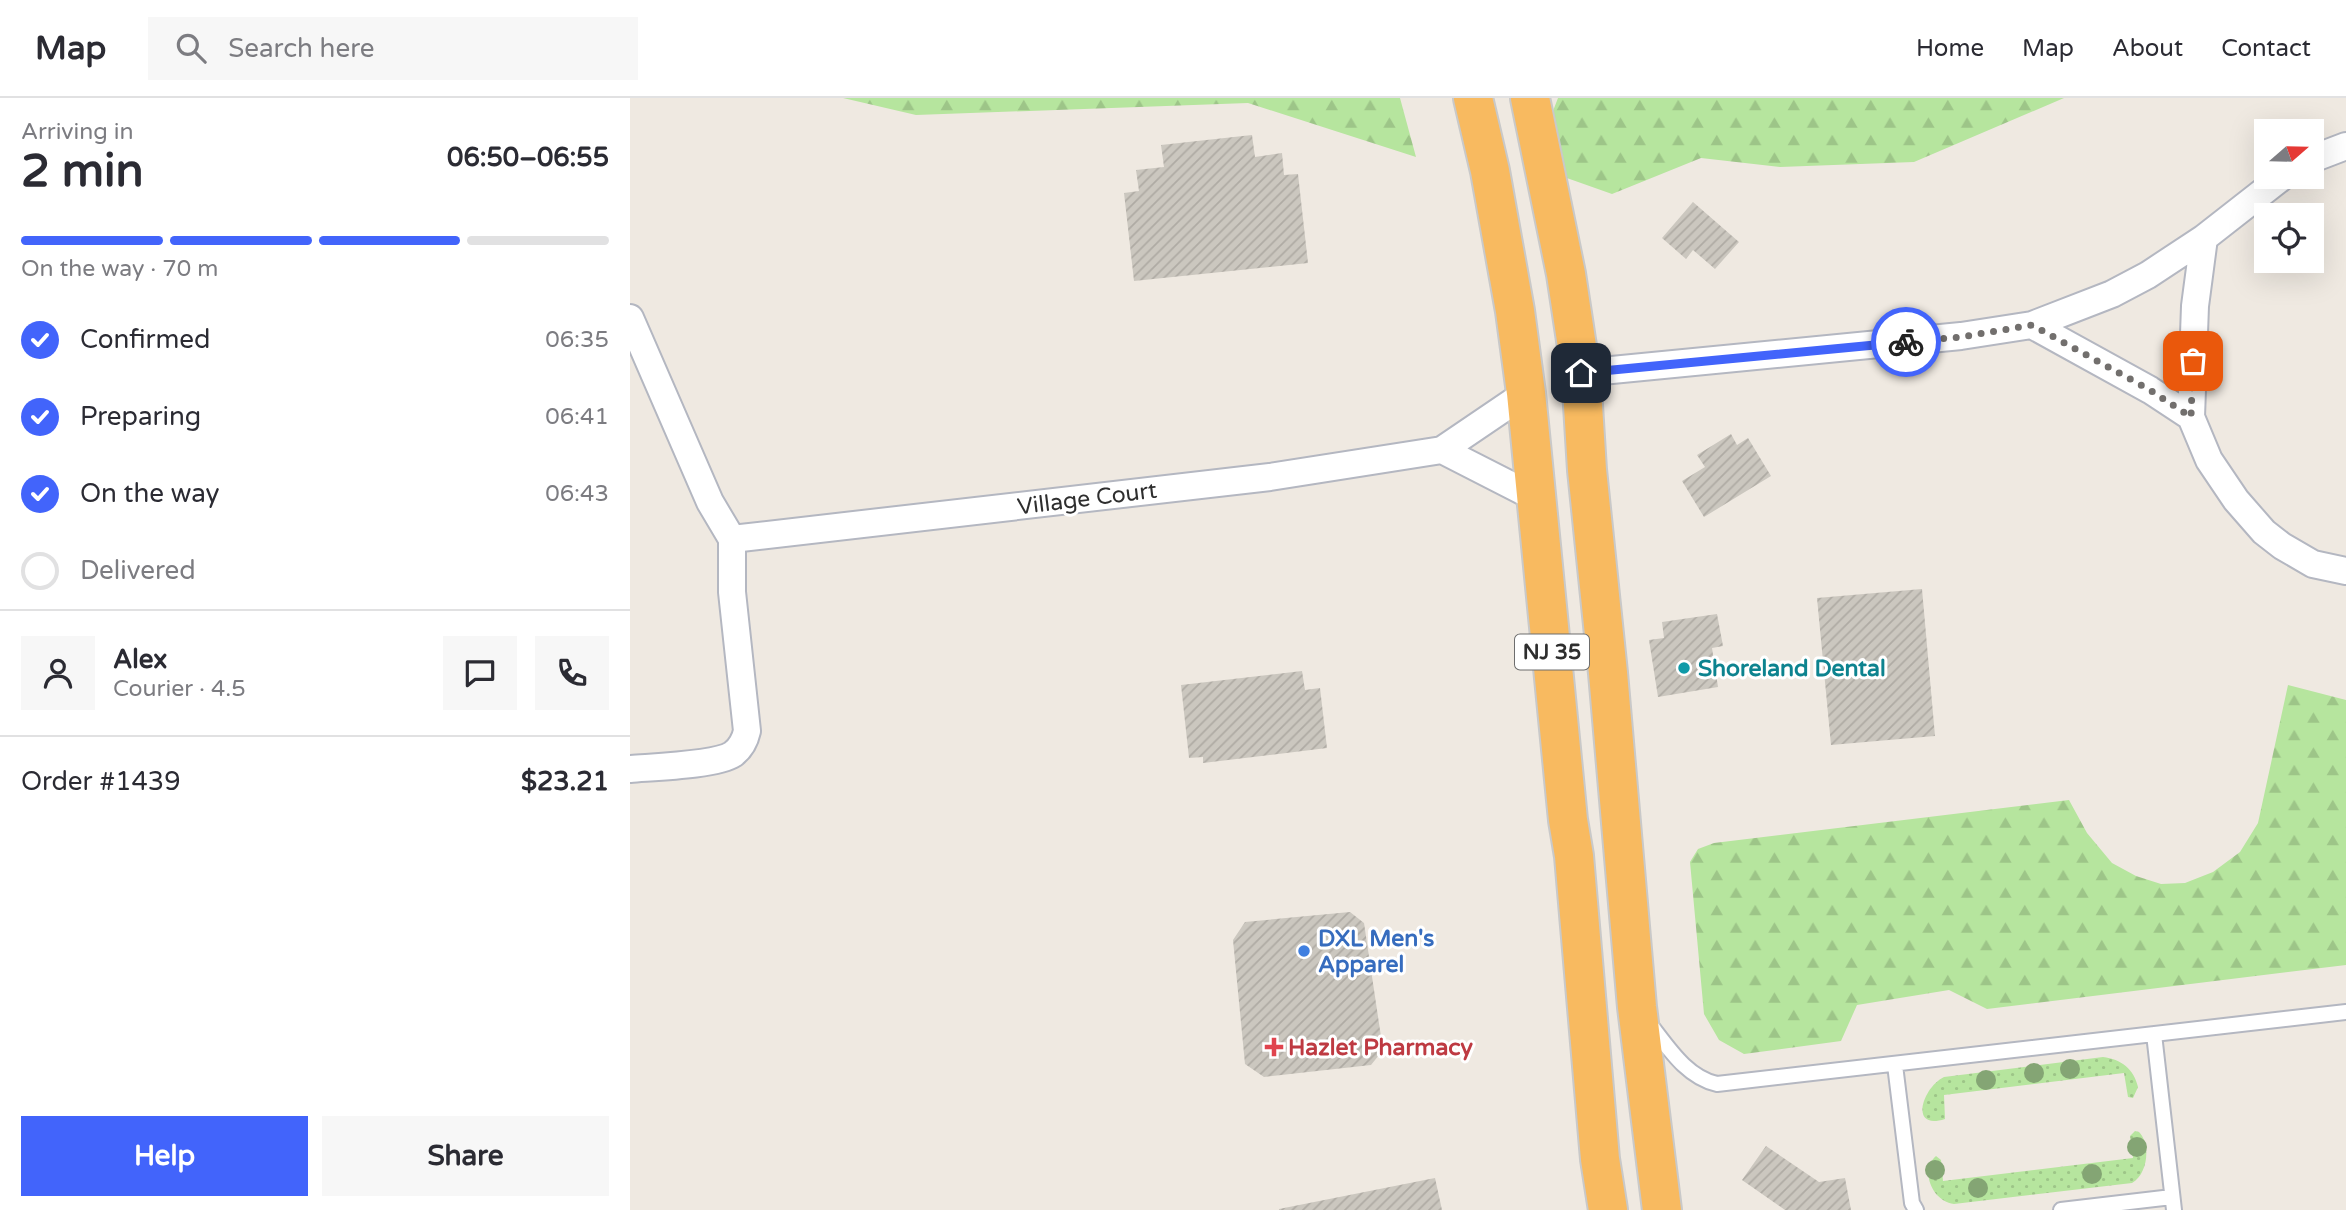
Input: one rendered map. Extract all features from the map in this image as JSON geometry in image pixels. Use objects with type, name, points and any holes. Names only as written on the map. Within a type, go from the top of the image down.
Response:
[{"type":"highway","name":"NJ 35","points":[[1473,98],[1490,171],[1512,291],[1526,393],[1568,820],[1574,856],[1600,1159],[1608,1210]]},
{"type":"highway","name":"NJ 35","points":[[1530,98],[1566,274],[1581,373],[1587,470],[1613,725],[1637,1007],[1662,1210]]},
{"type":"street","points":[[2324,154],[2346,146]]},
{"type":"street","points":[[1581,373],[1961,337],[2032,325],[2112,293],[2148,275],[2204,238],[2267,189]]},
{"type":"street","points":[[2204,238],[2194,306],[2191,417],[2209,460],[2236,500],[2264,532],[2281,546],[2313,564],[2346,571]]},
{"type":"street","points":[[630,318],[710,502],[732,539],[732,592],[747,731],[744,742],[732,755],[714,760],[630,769]]},
{"type":"street","points":[[2032,325],[2150,390],[2191,417]]},
{"type":"street","name":"Village Court","points":[[732,539],[1270,477],[1442,450],[1526,393]]},
{"type":"street","points":[[1442,450],[1536,498]]},
{"type":"lane","points":[[1637,1007],[1678,1060],[1697,1076],[1717,1084],[2346,1012]]},
{"type":"lane","points":[[2061,1210],[2173,1204],[2154,1034]]},
{"type":"lane","points":[[1895,1065],[1912,1203],[1916,1210]]},
{"type":"green space","points":[[843,98],[1400,98],[1416,157],[1248,103],[916,115]]},
{"type":"green space","points":[[1558,98],[2064,98],[1914,162],[1780,167],[1701,158],[1612,194],[1564,177],[1553,111]]},
{"type":"green space","points":[[2288,685],[2346,700],[2346,965],[1987,1009],[1949,990],[1857,1005],[1841,1041],[1744,1054],[1719,1040],[1704,1014],[1690,862],[1698,849],[1714,843],[2069,800],[2087,833],[2112,863],[2136,876],[2161,884],[2185,883],[2213,872],[2240,852],[2258,823]]},
{"type":"green space","points":[[2103,1057],[2115,1060],[2130,1070],[2138,1087],[2133,1098],[2128,1097],[2124,1073],[1944,1095],[1945,1119],[1933,1121],[1926,1119],[1923,1114],[1925,1098],[1930,1089],[1944,1077]]},
{"type":"green space","points":[[2135,1131],[2143,1137],[2146,1159],[2142,1173],[2132,1183],[1954,1204],[1940,1198],[1929,1177],[1931,1162],[1936,1156],[1941,1160],[1943,1181],[2133,1158],[2130,1136]]},
{"type":"building","points":[[1252,135],[1255,157],[1282,153],[1284,175],[1298,174],[1308,263],[1134,281],[1124,193],[1139,191],[1136,170],[1164,167],[1161,145]]},
{"type":"building","points":[[1693,202],[1739,242],[1715,269],[1693,250],[1686,259],[1662,238]]},
{"type":"building","points":[[1731,434],[1737,445],[1748,438],[1771,476],[1704,517],[1682,481],[1705,467],[1697,455]]},
{"type":"building","points":[[1922,589],[1935,736],[1831,745],[1817,598]]},
{"type":"building","name":"Shoreland Dental","points":[[1717,614],[1723,646],[1712,648],[1718,687],[1658,697],[1649,640],[1664,638],[1662,622]]},
{"type":"building","points":[[1302,671],[1305,690],[1320,688],[1327,748],[1203,763],[1203,757],[1189,758],[1181,685]]},
{"type":"building","points":[[1350,912],[1364,923],[1383,1050],[1371,1065],[1264,1077],[1245,1064],[1233,940],[1245,922]]},
{"type":"building","points":[[1766,1146],[1819,1182],[1845,1178],[1851,1210],[1785,1210],[1742,1180]]},
{"type":"building","points":[[1435,1178],[1442,1210],[1279,1210],[1279,1209]]},
{"type":"way so far","points":[[1906,342],[1961,337],[2032,325],[2150,390],[2191,417],[2193,361]]},
{"type":"place","name":"Shoreland Dental","points":[[1684,668]]},
{"type":"place","name":"DXL Men's Apparel","points":[[1304,951]]},
{"type":"place","name":"Hazlet Pharmacy","points":[[1274,1047]]},
{"type":"route","points":[[1581,373],[1906,342]]}]
